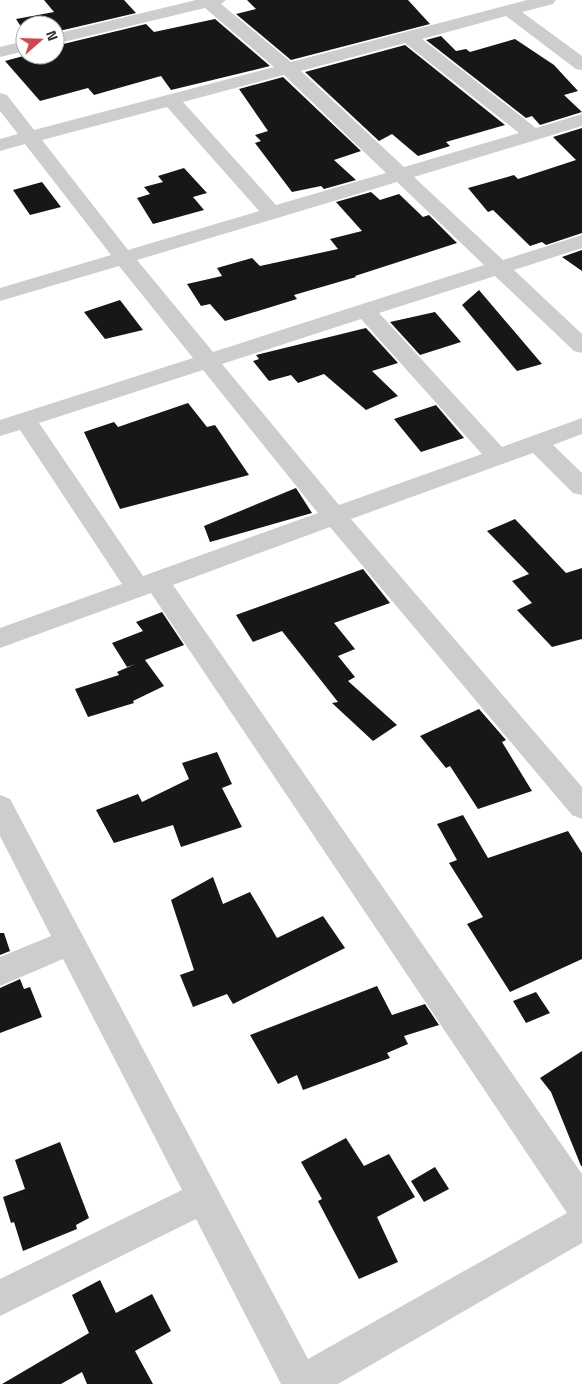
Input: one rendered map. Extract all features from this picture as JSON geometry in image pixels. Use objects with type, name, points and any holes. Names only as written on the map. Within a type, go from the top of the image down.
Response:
[{"type":"street","points":[[0,145],[547,0]]},
{"type":"street","points":[[65,37],[211,1],[288,69],[402,175],[497,268],[582,346]]},
{"type":"street","points":[[509,10],[582,65]]},
{"type":"street","points":[[409,37],[532,134]]},
{"type":"street","points":[[0,52],[15,48]]},
{"type":"street","points":[[0,99],[123,257],[334,516],[582,807]]},
{"type":"street","points":[[171,100],[272,213]]},
{"type":"street","points":[[0,295],[582,120]]},
{"type":"street","points":[[0,428],[582,241]]},
{"type":"street","points":[[365,311],[498,457]]},
{"type":"street","points":[[25,420],[147,584],[582,1204]]},
{"type":"street","points":[[0,638],[582,426]]},
{"type":"street","points":[[537,443],[582,487]]},
{"type":"street","points":[[0,808],[301,1384],[582,1224]]},
{"type":"street","points":[[0,972],[70,942]]},
{"type":"street","points":[[0,1298],[203,1198]]},
{"type":"building","points":[[44,0],[124,0],[136,13],[65,30],[65,15],[38,15],[54,12]]},
{"type":"building","points":[[247,0],[408,0],[430,24],[291,60],[236,14],[256,9]]},
{"type":"building","points":[[215,19],[270,66],[171,90],[161,76],[94,95],[88,88],[40,101],[5,61],[15,58],[15,65],[65,65],[65,44],[146,24],[154,32]]},
{"type":"building","points":[[441,36],[456,51],[466,49],[470,52],[515,39],[554,65],[578,91],[564,95],[582,112],[540,125],[532,116],[526,118],[426,40]]},
{"type":"building","points":[[405,45],[505,125],[446,142],[450,146],[418,156],[392,134],[379,141],[305,72]]},
{"type":"building","points":[[283,77],[361,151],[334,160],[356,180],[324,189],[321,186],[292,192],[255,143],[261,141],[255,135],[268,131],[239,89]]},
{"type":"building","points":[[582,128],[582,233],[546,245],[542,242],[530,246],[493,210],[488,212],[468,188],[514,175],[518,179],[576,160],[553,137]]},
{"type":"building","points":[[184,168],[207,193],[193,197],[204,210],[153,224],[137,198],[150,194],[144,187],[163,182],[158,176]]},
{"type":"building","points":[[42,182],[61,207],[30,215],[13,190]]},
{"type":"building","points":[[371,192],[380,200],[399,194],[423,217],[429,215],[457,243],[356,277],[294,295],[297,299],[225,321],[210,304],[201,306],[187,284],[222,276],[217,268],[252,258],[260,266],[338,249],[330,239],[362,231],[336,202]]},
{"type":"building","points":[[582,250],[582,271],[562,257]]},
{"type":"building","points":[[479,290],[542,364],[517,371],[462,305]]},
{"type":"building","points":[[120,300],[143,330],[105,339],[84,312]]},
{"type":"building","points":[[435,312],[461,342],[420,355],[390,322]]},
{"type":"building","points":[[366,328],[398,363],[372,371],[398,396],[366,410],[324,374],[298,383],[291,375],[269,381],[253,361],[259,359],[256,355]]},
{"type":"building","points":[[188,403],[207,427],[215,425],[249,475],[120,509],[84,432],[114,422],[118,427]]},
{"type":"building","points":[[436,405],[464,438],[421,452],[394,419]]},
{"type":"building","points":[[296,488],[312,513],[210,542],[204,526]]},
{"type":"building","points":[[515,519],[566,573],[582,568],[582,639],[552,647],[517,610],[532,603],[512,581],[529,574],[487,531]]},
{"type":"building","points":[[363,569],[390,603],[334,623],[355,649],[338,656],[355,677],[348,681],[397,725],[373,741],[332,703],[338,702],[282,631],[253,642],[236,615]]},
{"type":"building","points":[[162,612],[184,645],[145,660],[164,686],[133,701],[134,703],[88,717],[75,689],[119,675],[117,672],[135,664],[127,667],[112,643],[143,631],[136,622]]},
{"type":"building","points":[[479,709],[506,740],[502,742],[532,791],[478,809],[450,766],[446,768],[420,736]]},
{"type":"building","points":[[217,752],[232,784],[222,788],[242,827],[181,847],[173,825],[114,843],[96,810],[138,794],[142,802],[189,779],[182,763]]},
{"type":"building","points":[[463,815],[488,858],[568,831],[582,853],[582,959],[510,992],[467,924],[483,917],[449,863],[457,860],[437,824]]},
{"type":"building","points":[[213,877],[223,904],[250,892],[277,938],[323,916],[345,948],[233,1004],[227,994],[193,1007],[180,975],[194,970],[171,900]]},
{"type":"building","points":[[0,933],[4,933],[10,951],[0,955]]},
{"type":"building","points":[[20,979],[24,989],[30,987],[42,1017],[0,1033],[0,988]]},
{"type":"building","points":[[377,986],[392,1015],[425,1004],[439,1025],[404,1036],[408,1044],[387,1053],[390,1058],[303,1090],[297,1075],[278,1084],[250,1035]]},
{"type":"building","points":[[536,992],[550,1013],[526,1023],[513,1001]]},
{"type":"building","points":[[582,1051],[581,1166],[551,1092],[540,1078]]},
{"type":"building","points":[[346,1138],[364,1166],[389,1154],[415,1197],[377,1217],[398,1262],[359,1279],[318,1201],[322,1199],[301,1162]]},
{"type":"building","points":[[60,1142],[89,1218],[76,1225],[77,1229],[23,1251],[14,1222],[11,1223],[3,1197],[25,1189],[15,1160]]},
{"type":"building","points":[[435,1167],[449,1189],[424,1202],[411,1181]]},
{"type":"building","points":[[100,1280],[116,1313],[152,1294],[171,1331],[135,1351],[153,1384],[87,1384],[82,1372],[61,1384],[2,1384],[89,1333],[72,1295]]}]
